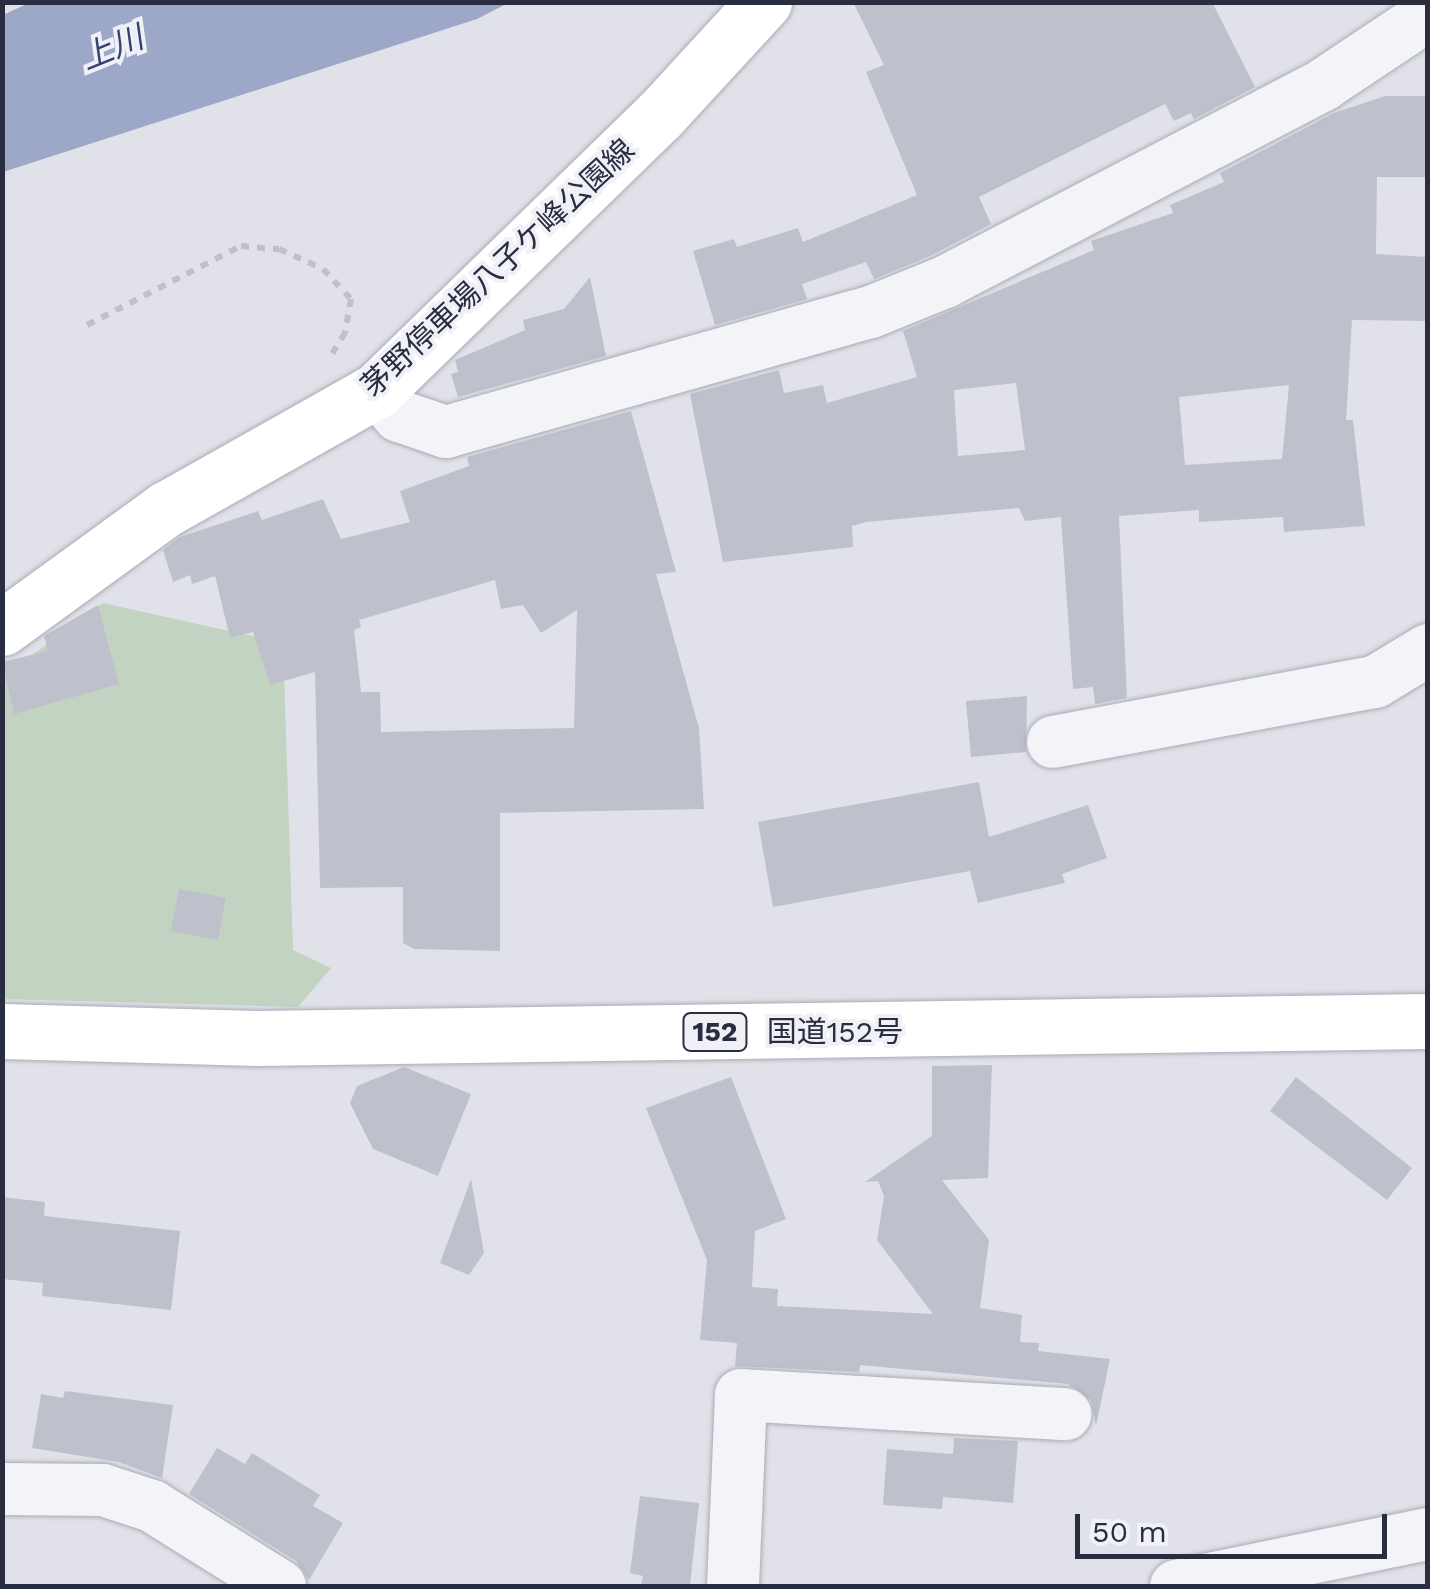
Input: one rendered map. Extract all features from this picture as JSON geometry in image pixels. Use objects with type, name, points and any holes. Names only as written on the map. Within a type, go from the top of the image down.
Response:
[{"type":"main road","name":"茅野停車場八子ケ峰公園線","points":[[8,619],[166,509],[377,390],[660,115],[764,2]]},
{"type":"main road","name":"国道152号","points":[[2,1030],[256,1038],[1428,1021]]},
{"type":"street","points":[[377,390],[400,416],[446,432],[871,312],[945,282],[1323,85],[1428,15]]},
{"type":"street","points":[[1053,742],[1375,682],[1428,650]]},
{"type":"street","points":[[732,1586],[740,1395],[1065,1414]]},
{"type":"street","points":[[2,1490],[104,1490],[152,1506],[280,1586]]},
{"type":"street","points":[[1176,1586],[1428,1534]]},
{"type":"path","points":[[87,326],[241,246],[279,249],[323,269],[351,299],[346,332],[320,373]]},
{"type":"green space","points":[[103,603],[283,643],[293,950],[331,968],[298,1007],[3,999],[2,677]]},
{"type":"water","name":"上川","points":[[31,2],[508,3],[477,19],[3,172],[3,15]]},
{"type":"building","points":[[853,2],[1212,2],[1255,87],[1194,119],[1191,113],[1174,121],[1165,104],[979,197],[991,224],[932,255],[874,279],[866,262],[802,284],[807,299],[715,325],[693,251],[734,239],[737,247],[798,228],[803,242],[917,195],[866,72],[884,65]]},
{"type":"building","points":[[1385,96],[1428,96],[1428,177],[1377,177],[1376,254],[1428,257],[1428,321],[1352,320],[1346,420],[1353,420],[1365,526],[1284,532],[1283,517],[1199,522],[1199,510],[1119,516],[1127,698],[1095,704],[1093,687],[1073,689],[1061,517],[1025,521],[1019,508],[866,522],[852,526],[853,547],[723,562],[690,394],[779,370],[784,393],[823,385],[827,403],[917,377],[903,331],[1094,250],[1091,241],[1173,213],[1170,205],[1224,182],[1220,173],[1334,113]],"holes":[[[1016,383],[1025,450],[958,456],[954,390]],[[1289,385],[1282,459],[1185,465],[1179,397]]]},
{"type":"building","points":[[590,277],[606,356],[458,397],[451,374],[458,372],[455,360],[525,330],[523,320],[564,309]]},
{"type":"building","points":[[631,411],[676,572],[656,574],[699,728],[704,809],[500,813],[500,951],[414,949],[403,943],[403,887],[320,888],[315,672],[270,685],[253,632],[230,638],[215,576],[192,584],[190,575],[173,582],[163,550],[180,537],[258,511],[262,520],[323,499],[341,539],[410,522],[400,491],[469,466],[467,457]],"holes":[[[495,580],[501,609],[523,605],[541,633],[577,610],[574,728],[381,732],[380,692],[361,692],[354,630],[361,627],[359,620]]]},
{"type":"building","points":[[98,605],[119,684],[14,714],[2,662],[48,651],[44,636]]},
{"type":"building","points":[[1027,696],[1026,752],[971,757],[966,701]]},
{"type":"building","points":[[979,782],[989,837],[1088,805],[1107,858],[1062,874],[1065,883],[978,903],[970,871],[773,907],[758,822]]},
{"type":"building","points":[[179,889],[226,898],[218,940],[171,931]]},
{"type":"building","points":[[992,1065],[988,1178],[942,1180],[989,1240],[980,1308],[1022,1315],[1020,1342],[1039,1343],[1038,1351],[1110,1359],[1096,1426],[1091,1400],[1068,1384],[860,1365],[859,1372],[735,1366],[737,1343],[700,1340],[707,1260],[646,1108],[731,1077],[786,1219],[755,1231],[752,1287],[778,1289],[777,1306],[933,1314],[877,1240],[884,1196],[878,1181],[865,1182],[932,1136],[932,1066]]},
{"type":"building","points":[[404,1067],[471,1094],[438,1176],[373,1149],[350,1103],[357,1086]]},
{"type":"building","points":[[1296,1077],[1412,1168],[1387,1200],[1270,1111]]},
{"type":"building","points":[[471,1179],[484,1253],[469,1275],[440,1263]]},
{"type":"building","points":[[2,1197],[45,1202],[44,1216],[180,1231],[171,1310],[42,1296],[43,1283],[2,1279]]},
{"type":"building","points":[[65,1391],[173,1405],[162,1478],[119,1462],[32,1448],[41,1394],[63,1398]]},
{"type":"building","points":[[954,1438],[1018,1441],[1013,1503],[943,1497],[942,1509],[883,1505],[887,1449],[953,1454]]},
{"type":"building","points":[[217,1448],[245,1464],[252,1453],[320,1495],[313,1506],[343,1523],[309,1580],[296,1561],[189,1494]]},
{"type":"building","points":[[640,1496],[699,1503],[690,1586],[641,1586],[643,1576],[630,1573]]}]
